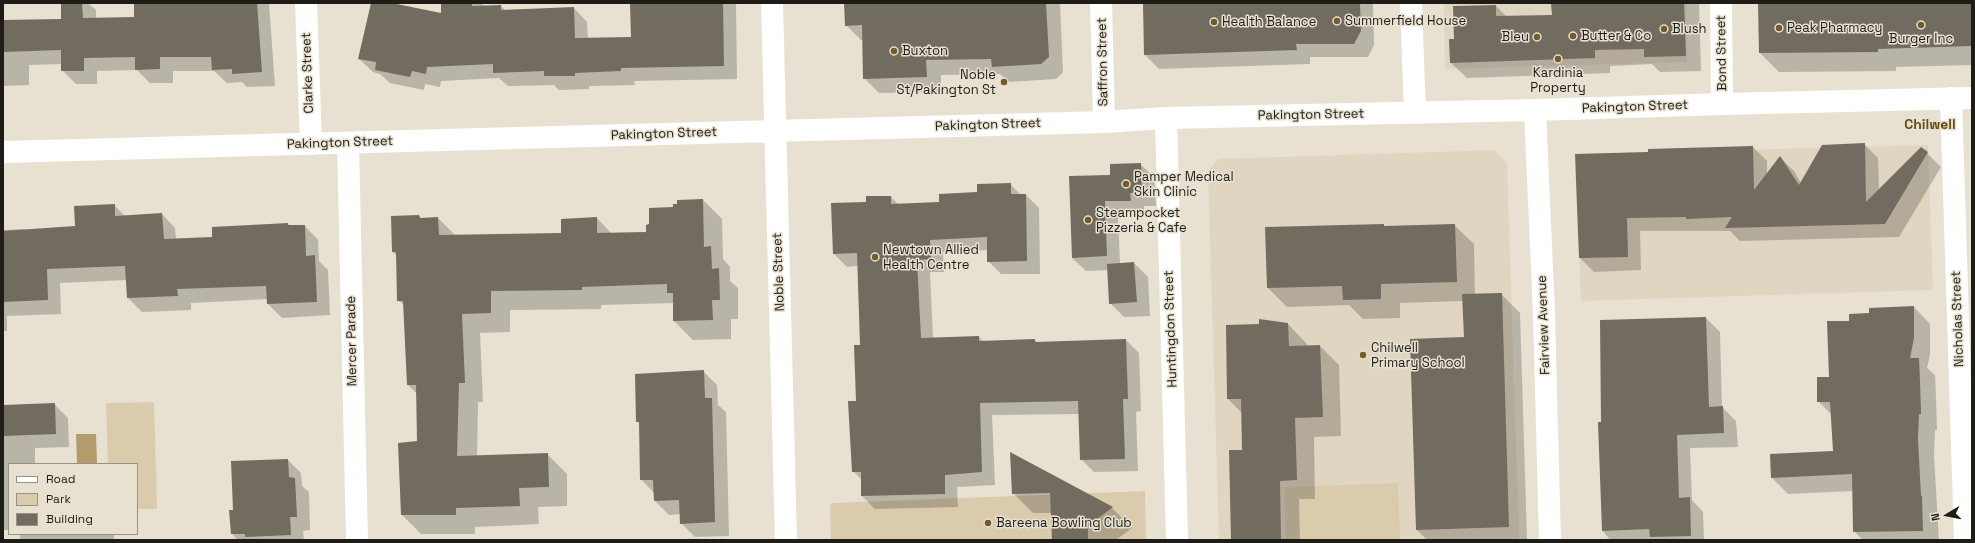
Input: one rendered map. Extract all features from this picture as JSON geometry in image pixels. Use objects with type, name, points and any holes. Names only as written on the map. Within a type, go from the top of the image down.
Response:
[{"type":"street","name":"Clarke Street","points":[[306,3],[311,144]]},
{"type":"street","name":"Noble Street","points":[[772,3],[786,540]]},
{"type":"street","name":"Saffron Street","points":[[1101,3],[1104,122]]},
{"type":"street","points":[[1411,3],[1415,113]]},
{"type":"street","name":"Bond Street","points":[[1721,3],[1722,104]]},
{"type":"street","name":"Pakington Street","points":[[3,152],[1104,122],[1166,118],[1535,110],[1962,98]]},
{"type":"street","name":"Nicholas Street","points":[[1962,98],[1965,540]]},
{"type":"street","name":"Fairview Avenue","points":[[1535,110],[1544,314],[1550,540]]},
{"type":"street","name":"Huntingdon Street","points":[[1166,118],[1177,540]]},
{"type":"street","name":"Mercer Parade","points":[[348,143],[357,540]]},
{"type":"shaded area","points":[[1444,3],[1686,3],[1687,62],[1445,69]]},
{"type":"shaded area","points":[[1928,145],[1933,290],[1581,301],[1576,154]]},
{"type":"shaded area","name":"Chilwell Primary School","points":[[1494,150],[1507,163],[1519,540],[1219,540],[1208,171],[1219,159]]},
{"type":"shaded area","points":[[76,434],[96,434],[97,463],[77,463]]},
{"type":"green space","points":[[154,402],[157,509],[138,509],[138,463],[108,463],[106,403]]},
{"type":"green space","points":[[1398,483],[1400,540],[1286,540],[1284,487]]},
{"type":"green space","name":"Bareena Bowling Club","points":[[1145,491],[1146,540],[831,540],[830,505],[833,503]]},
{"type":"building","points":[[61,3],[82,3],[83,18],[134,17],[134,3],[257,3],[262,72],[232,74],[232,69],[212,70],[211,57],[160,57],[160,69],[135,70],[135,57],[84,58],[84,71],[61,71],[61,50],[3,52],[3,20],[61,19]]},
{"type":"building","points":[[371,3],[392,3],[441,13],[441,3],[472,3],[472,6],[501,5],[501,10],[574,7],[575,38],[631,37],[630,3],[723,3],[724,66],[621,68],[621,71],[575,73],[575,76],[544,76],[544,71],[493,73],[493,64],[427,67],[426,74],[412,71],[410,77],[375,70],[376,62],[358,59]]},
{"type":"building","points":[[844,3],[1046,3],[1049,57],[1041,64],[992,67],[991,59],[926,60],[927,77],[863,79],[862,25],[845,26]]},
{"type":"building","points":[[1143,3],[1360,3],[1361,31],[1354,44],[1296,44],[1297,50],[1144,55]]},
{"type":"building","points":[[1551,3],[1684,3],[1686,56],[1644,57],[1644,49],[1595,50],[1595,58],[1450,63],[1449,39],[1454,39],[1453,6],[1496,5],[1496,16],[1552,15]]},
{"type":"building","points":[[1758,3],[1972,3],[1972,46],[1878,49],[1878,52],[1759,53]]},
{"type":"building","points":[[1865,143],[1866,202],[1921,147],[1928,152],[1885,224],[1725,228],[1732,217],[1686,219],[1686,217],[1627,218],[1628,257],[1579,258],[1575,154],[1648,152],[1648,149],[1753,146],[1754,190],[1780,156],[1799,185],[1822,145]]},
{"type":"building","name":"Steampocket Pizzeria & Cafe","points":[[1141,163],[1142,193],[1130,193],[1131,201],[1105,201],[1107,256],[1072,258],[1069,176],[1110,175],[1110,164]]},
{"type":"building","points":[[1011,183],[1011,194],[1026,194],[1027,261],[987,262],[987,237],[930,240],[931,259],[917,260],[921,338],[979,336],[979,341],[1035,339],[1035,342],[1126,339],[1128,399],[1123,399],[1125,459],[1080,460],[1078,401],[980,403],[982,472],[945,475],[945,494],[861,496],[861,472],[852,472],[848,401],[856,401],[854,345],[860,345],[857,253],[833,254],[831,203],[866,202],[866,196],[891,196],[891,204],[939,202],[939,194],[977,192],[977,184]]},
{"type":"building","points":[[703,199],[704,247],[711,246],[712,269],[719,268],[720,300],[712,300],[713,320],[673,321],[673,293],[667,293],[667,284],[582,287],[582,290],[491,291],[491,313],[462,314],[465,383],[459,383],[457,456],[548,453],[549,487],[519,488],[520,506],[456,508],[456,515],[401,515],[398,443],[417,441],[416,385],[407,385],[403,301],[397,301],[396,252],[392,252],[391,216],[419,215],[420,218],[438,217],[439,235],[561,233],[561,219],[597,217],[597,233],[646,232],[646,225],[649,224],[649,208],[673,207],[673,204],[677,204],[677,200]]},
{"type":"building","points":[[115,204],[115,216],[162,213],[164,239],[212,237],[212,227],[288,223],[288,225],[305,225],[306,256],[315,255],[317,302],[267,304],[266,286],[177,289],[178,296],[127,298],[125,266],[47,269],[48,300],[3,302],[3,231],[75,226],[74,206]]},
{"type":"building","points":[[1384,224],[1384,226],[1455,224],[1457,282],[1381,284],[1381,299],[1343,300],[1342,286],[1267,288],[1265,227]]},
{"type":"building","points":[[1134,262],[1137,302],[1109,304],[1107,264]]},
{"type":"building","points":[[1502,293],[1509,527],[1416,530],[1410,339],[1464,337],[1462,294]]},
{"type":"building","points":[[1914,306],[1914,338],[1910,358],[1919,358],[1921,414],[1919,414],[1918,439],[1923,531],[1853,532],[1852,474],[1771,478],[1770,454],[1833,451],[1830,402],[1817,402],[1817,377],[1829,377],[1827,321],[1849,321],[1849,314],[1869,313],[1869,308]]},
{"type":"building","points":[[1706,317],[1709,407],[1723,406],[1724,433],[1677,435],[1679,498],[1690,497],[1691,536],[1650,537],[1649,529],[1602,531],[1598,422],[1601,422],[1600,320]]},
{"type":"building","points":[[1259,319],[1288,323],[1289,346],[1320,345],[1323,417],[1295,418],[1297,480],[1280,481],[1281,540],[1231,540],[1229,450],[1242,450],[1241,399],[1227,399],[1226,325],[1259,324]]},
{"type":"building","points":[[704,370],[705,398],[712,398],[715,522],[680,524],[679,500],[654,501],[653,480],[640,480],[639,422],[636,422],[635,374]]},
{"type":"building","points":[[55,403],[56,434],[3,436],[3,405]]},
{"type":"building","points":[[1010,452],[1113,507],[1088,526],[1088,540],[1052,540],[1050,493],[1012,494]]},
{"type":"building","points":[[288,459],[289,477],[295,478],[297,517],[290,517],[291,535],[245,537],[245,534],[231,534],[229,510],[233,510],[231,461]]},
{"type":"place","name":"Summerfield House","points":[[1337,21]]},
{"type":"place","name":"Health Balance","points":[[1214,22]]},
{"type":"place","name":"Burger Inc","points":[[1921,25]]},
{"type":"place","name":"Peak Pharmacy","points":[[1779,28]]},
{"type":"place","name":"Blush","points":[[1664,29]]},
{"type":"place","name":"Butter & Co","points":[[1573,36]]},
{"type":"place","name":"Bleu","points":[[1537,37]]},
{"type":"place","name":"Buxton","points":[[894,51]]},
{"type":"place","name":"Kardinia Property","points":[[1558,59]]},
{"type":"place","name":"Noble St/Pakington St","points":[[1004,82]]},
{"type":"place","name":"Pamper Medical Skin Clinic","points":[[1126,184]]},
{"type":"place","name":"Steampocket Pizzeria & Cafe","points":[[1088,220]]},
{"type":"place","name":"Newtown Allied Health Centre","points":[[875,257]]},
{"type":"place","name":"Chilwell Primary School","points":[[1363,355]]},
{"type":"place","name":"Bareena Bowling Club","points":[[988,523]]},
{"type":"district","name":"Chilwell","points":[[1930,125]]}]
